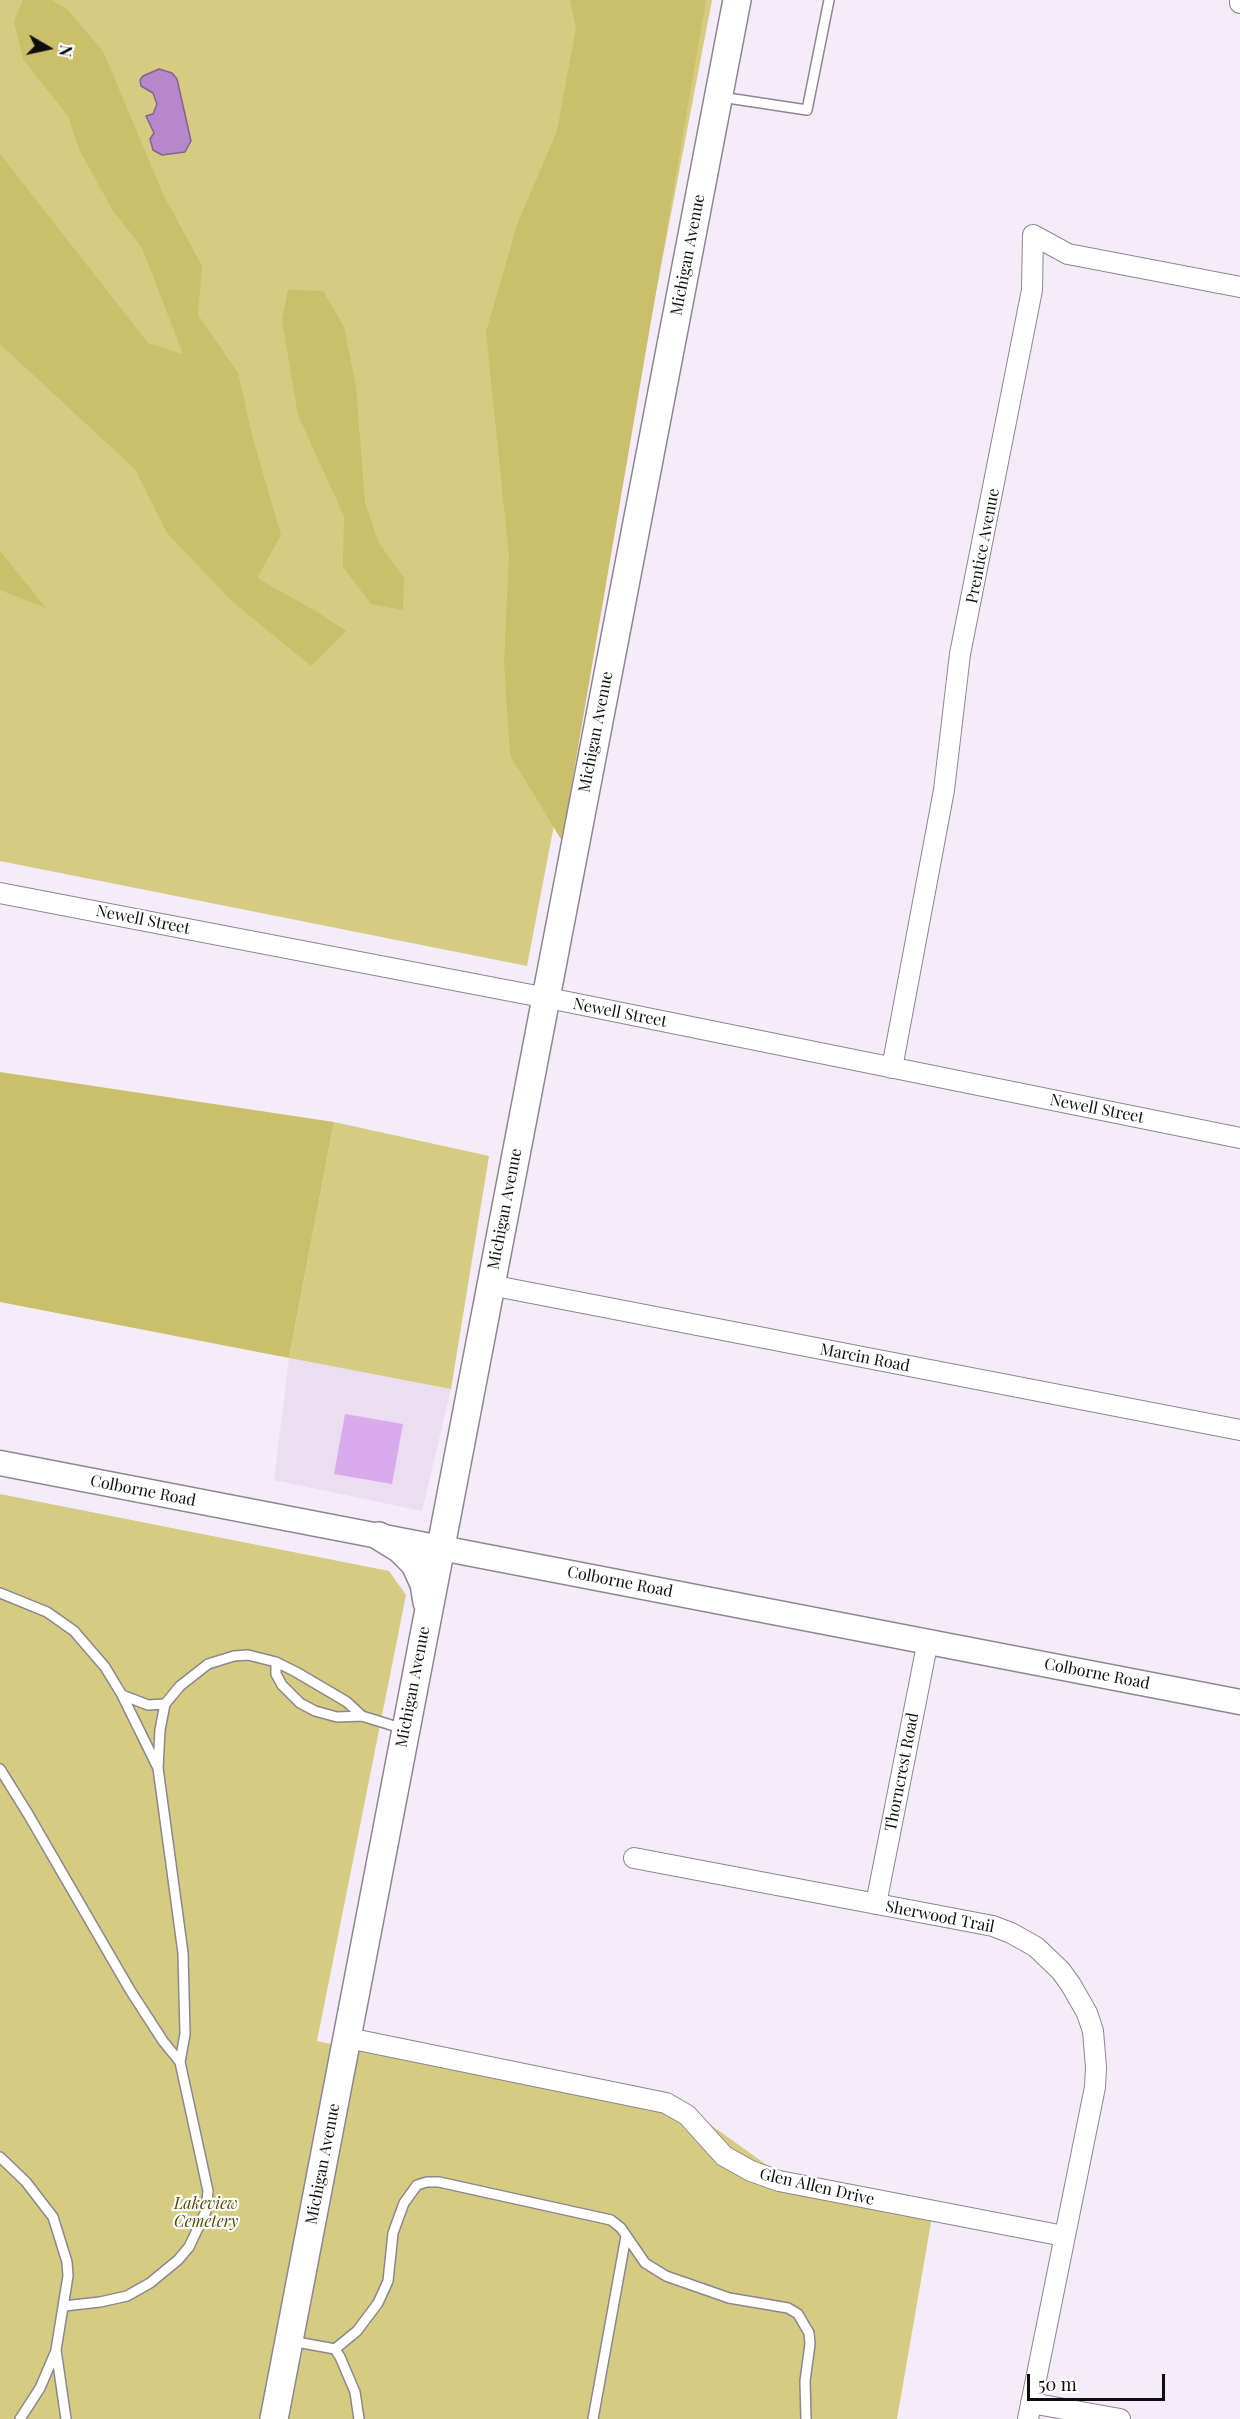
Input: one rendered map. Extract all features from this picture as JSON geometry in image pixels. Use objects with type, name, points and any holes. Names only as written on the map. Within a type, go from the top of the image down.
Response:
[{"type":"main road","name":"Michigan Avenue","points":[[274,2419],[544,998],[737,0]]},
{"type":"main road","points":[[379,1536],[400,1549],[415,1564],[424,1584],[428,1610]]},
{"type":"street","name":"Prentice Avenue","points":[[892,1068],[944,790],[960,654],[1032,290],[1033,236],[1068,254],[1240,287]]},
{"type":"street","name":"Newell Street","points":[[0,892],[544,998],[1240,1138]]},
{"type":"street","name":"Marcin Road","points":[[490,1285],[1240,1430]]},
{"type":"street","name":"Colborne Road","points":[[0,1463],[928,1640],[1240,1702]]},
{"type":"street","name":"Thorncrest Road","points":[[876,1905],[928,1640]]},
{"type":"street","name":"Sherwood Trail","points":[[634,1858],[970,1922],[1011,1933],[1036,1947],[1061,1971],[1080,1999],[1093,2031],[1095,2087],[1030,2411]]},
{"type":"street","name":"Glen Allen Drive","points":[[348,2038],[666,2103],[687,2115],[724,2156],[751,2171],[780,2181],[1064,2236]]},
{"type":"street","points":[[1030,2411],[1120,2419]]},
{"type":"lane","points":[[718,96],[807,110],[829,0]]},
{"type":"lane","points":[[0,1593],[47,1612],[74,1631],[105,1667],[122,1695],[158,1768]]},
{"type":"lane","points":[[64,2306],[127,2296],[150,2283],[178,2260],[189,2247],[206,2211],[208,2191],[180,2062],[185,2034],[183,1953],[158,1768],[160,1730],[165,1704],[180,1686],[208,1665],[219,1659],[248,1655],[276,1662],[347,1702],[362,1716]]},
{"type":"lane","points":[[276,1662],[276,1674],[282,1685],[300,1703],[315,1711],[337,1718],[362,1716],[405,1729]]},
{"type":"lane","points":[[122,1695],[148,1705],[165,1704]]},
{"type":"lane","points":[[0,1769],[130,1990],[163,2041],[180,2062]]},
{"type":"lane","points":[[0,2157],[26,2182],[53,2217],[67,2262],[68,2276],[56,2350],[39,2388],[20,2419]]},
{"type":"lane","points":[[335,2349],[357,2331],[378,2303],[388,2281],[395,2223],[404,2202],[417,2185],[427,2182],[458,2185],[611,2220],[621,2228],[645,2263],[666,2276],[729,2298],[788,2308],[798,2314],[809,2333],[810,2344],[805,2381],[806,2419]]},
{"type":"lane","points":[[593,2419],[626,2236]]},
{"type":"lane","points":[[289,2341],[335,2349],[355,2392],[359,2419]]},
{"type":"lane","points":[[56,2350],[66,2419]]},
{"type":"shaded area","points":[[23,0],[52,0],[67,9],[103,51],[163,194],[202,266],[198,315],[238,373],[253,439],[281,535],[257,578],[346,631],[311,666],[233,602],[167,533],[135,469],[0,344],[0,154],[148,343],[183,354],[142,248],[112,209],[79,149],[68,116],[23,59],[14,21]]},
{"type":"shaded area","points":[[570,0],[706,0],[562,841],[510,755],[504,663],[509,556],[486,332],[518,222],[557,131],[576,28]]},
{"type":"shaded area","points":[[159,69],[172,73],[177,79],[191,141],[185,152],[162,155],[153,150],[150,139],[154,133],[146,116],[153,114],[157,104],[153,93],[141,86],[140,80],[143,76]]},
{"type":"shaded area","points":[[288,290],[323,291],[344,327],[356,387],[365,503],[379,543],[404,578],[403,610],[371,604],[343,567],[344,516],[298,415],[282,320]]},
{"type":"shaded area","points":[[0,551],[46,608],[0,590]]},
{"type":"shaded area","points":[[0,1072],[334,1122],[289,1358],[0,1302]]},
{"type":"shaded area","points":[[289,1358],[451,1389],[422,1511],[274,1480]]},
{"type":"green space","points":[[0,0],[712,0],[527,966],[0,861]]},
{"type":"green space","points":[[334,1122],[489,1156],[451,1389],[289,1358]]},
{"type":"green space","name":"Lakeview Cemetery","points":[[0,1494],[389,1571],[406,1595],[317,2041],[398,2059],[621,2092],[694,2113],[778,2173],[934,2205],[897,2419],[0,2419]]},
{"type":"building","points":[[345,1414],[403,1424],[392,1484],[334,1474]]}]
